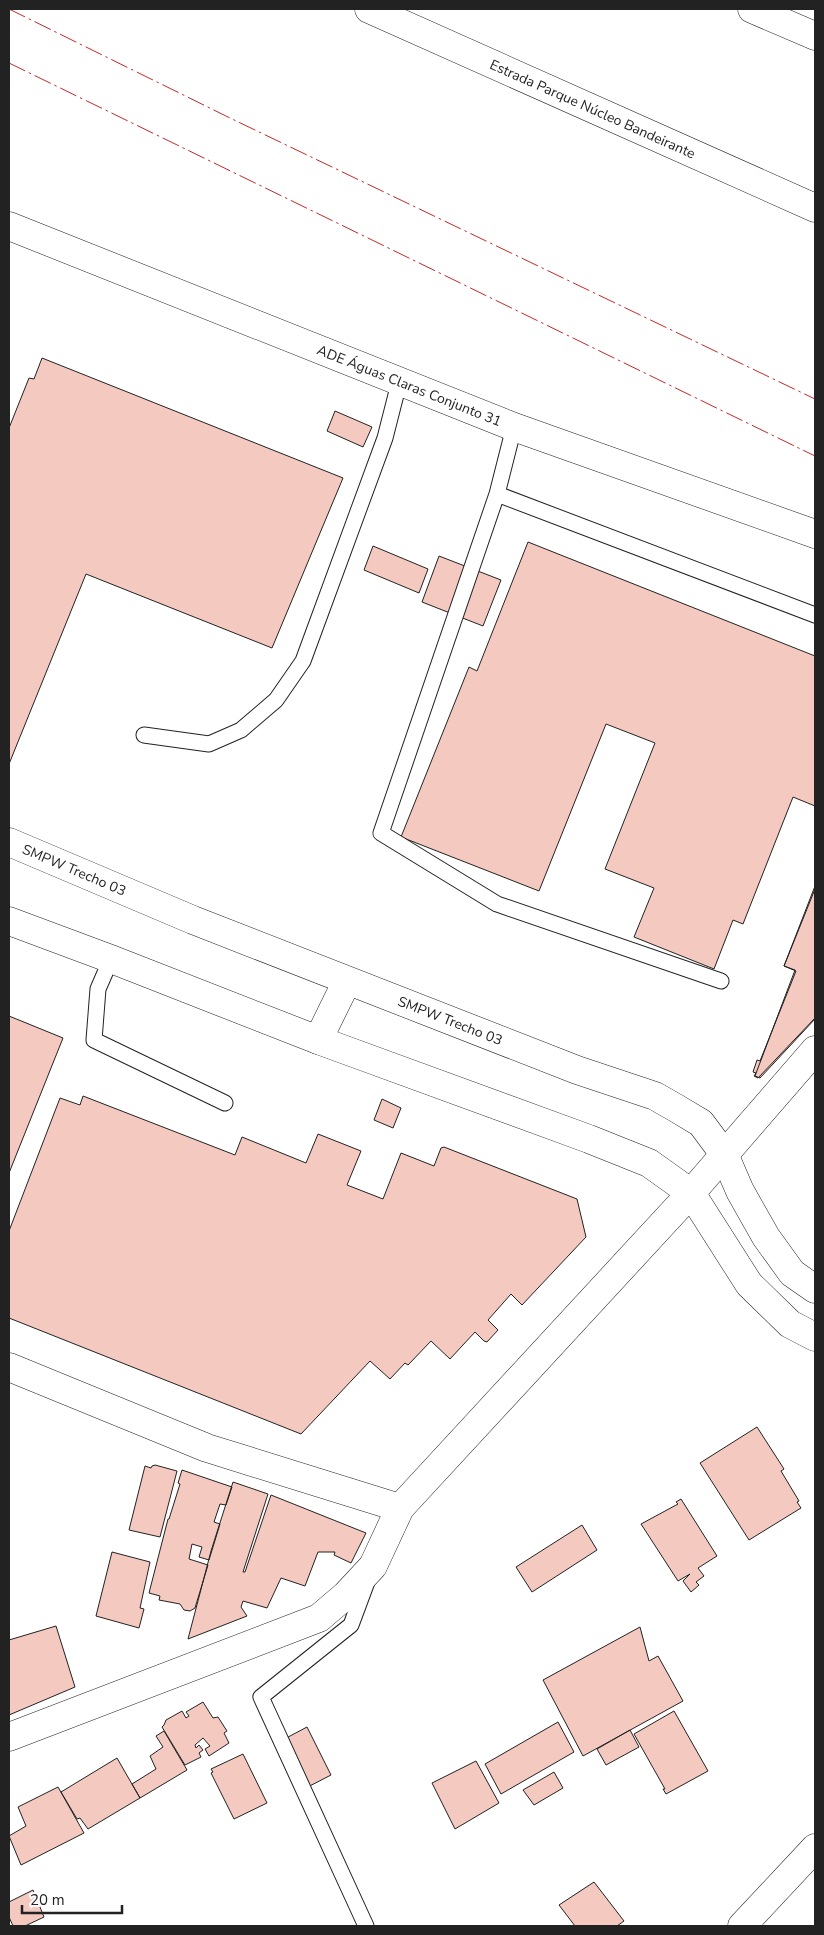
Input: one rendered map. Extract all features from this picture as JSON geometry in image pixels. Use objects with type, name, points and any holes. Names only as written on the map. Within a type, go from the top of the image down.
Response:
[{"type":"main road","name":"Estrada Parque Núcleo Bandeirante","points":[[369,9],[815,208]]},
{"type":"main road","points":[[752,9],[815,36]]},
{"type":"main road","name":"ADE Águas Claras Conjunto 31","points":[[9,226],[514,427],[815,534]]},
{"type":"main road","name":"SMPW Trecho 03","points":[[11,849],[577,1070],[655,1096],[701,1123],[724,1154],[740,1191],[766,1237],[792,1273],[815,1289]]},
{"type":"main road","points":[[9,921],[110,958],[318,1040],[590,1139],[649,1163],[691,1193],[749,1284],[790,1324],[815,1337]]},
{"type":"main road","points":[[318,1040],[347,981]]},
{"type":"main road","points":[[9,1738],[318,1618],[346,1595],[373,1566],[400,1508],[691,1193],[815,1050]]},
{"type":"main road","points":[[9,1367],[207,1448],[400,1508]]},
{"type":"main road","points":[[742,1926],[815,1848]]},
{"type":"lane","points":[[144,734],[209,744],[241,730],[276,700],[303,661],[386,438],[400,383]]},
{"type":"lane","points":[[514,427],[497,494],[380,834],[497,904],[721,981]]},
{"type":"lane","points":[[497,494],[815,615]]},
{"type":"lane","points":[[110,958],[98,989],[94,1040],[225,1103]]},
{"type":"lane","points":[[366,1926],[261,1697],[351,1625],[373,1566]]},
{"type":"building","points":[[42,358],[343,478],[272,648],[86,574],[9,764],[9,428],[29,378],[34,379]]},
{"type":"building","points":[[335,411],[372,427],[363,447],[327,431]]},
{"type":"building","points":[[528,542],[815,656],[815,806],[793,797],[743,924],[733,920],[714,969],[634,937],[654,888],[605,869],[655,743],[606,724],[539,891],[401,837],[469,667],[477,671]]},
{"type":"building","points":[[373,546],[428,569],[419,593],[364,570]]},
{"type":"building","points":[[439,556],[501,580],[483,626],[422,602]]},
{"type":"building","points":[[815,886],[815,1018],[758,1078],[754,1076],[756,1073],[753,1072],[757,1060],[760,1061],[796,971],[784,966]]},
{"type":"building","points":[[815,889],[815,1019],[760,1078],[755,1076],[795,970],[784,966]]},
{"type":"building","points":[[9,1016],[63,1038],[9,1173]]},
{"type":"building","points":[[83,1096],[235,1155],[242,1137],[306,1163],[318,1134],[361,1151],[347,1185],[383,1199],[401,1153],[434,1166],[441,1148],[444,1147],[577,1199],[586,1237],[522,1305],[511,1294],[488,1320],[498,1330],[487,1342],[475,1332],[450,1359],[431,1341],[408,1365],[405,1363],[390,1379],[370,1361],[301,1434],[9,1318],[9,1231],[60,1098],[80,1105]]},
{"type":"building","points":[[382,1099],[401,1108],[393,1128],[374,1120]]},
{"type":"building","points":[[757,1427],[784,1469],[781,1471],[799,1501],[797,1502],[801,1508],[749,1540],[700,1463]]},
{"type":"building","points":[[155,1465],[177,1471],[160,1537],[129,1530],[145,1466],[151,1468]]},
{"type":"building","points":[[182,1470],[232,1487],[226,1505],[220,1504],[214,1522],[220,1524],[209,1560],[199,1557],[202,1547],[192,1544],[189,1559],[208,1565],[195,1608],[190,1611],[184,1610],[180,1604],[159,1600],[160,1596],[149,1593],[168,1519],[180,1484],[178,1483]]},
{"type":"building","points":[[233,1482],[268,1494],[243,1572],[245,1572],[271,1495],[366,1533],[351,1563],[334,1555],[335,1552],[318,1552],[305,1586],[281,1578],[267,1608],[243,1601],[241,1607],[247,1616],[188,1639],[211,1551]]},
{"type":"building","points":[[681,1499],[717,1556],[698,1568],[704,1576],[696,1582],[699,1585],[691,1592],[683,1581],[690,1574],[678,1581],[641,1524],[678,1504],[676,1502]]},
{"type":"building","points":[[582,1525],[597,1550],[532,1592],[516,1567]]},
{"type":"building","points":[[112,1552],[150,1562],[140,1608],[144,1609],[139,1628],[96,1616]]},
{"type":"building","points":[[56,1626],[75,1687],[9,1715],[9,1640]]},
{"type":"building","points":[[640,1627],[649,1661],[658,1656],[683,1701],[583,1756],[543,1680]]},
{"type":"building","points":[[203,1702],[213,1718],[218,1717],[227,1731],[224,1733],[229,1743],[209,1756],[205,1749],[210,1746],[203,1738],[195,1745],[196,1748],[199,1745],[203,1750],[199,1753],[201,1757],[185,1765],[162,1727],[166,1720],[182,1711],[186,1718],[189,1716],[186,1712]]},
{"type":"building","points":[[674,1711],[708,1771],[666,1794],[634,1734]]},
{"type":"building","points":[[558,1722],[574,1752],[501,1794],[485,1764]]},
{"type":"building","points":[[307,1727],[331,1775],[300,1791],[275,1744]]},
{"type":"building","points":[[630,1730],[639,1747],[606,1765],[597,1749]]},
{"type":"building","points":[[164,1731],[187,1770],[140,1798],[132,1784],[156,1769],[150,1756],[163,1747],[156,1736]]},
{"type":"building","points":[[243,1754],[267,1803],[234,1819],[211,1773],[213,1772],[211,1769]]},
{"type":"building","points":[[117,1758],[140,1798],[88,1829],[80,1818],[77,1819],[61,1792]]},
{"type":"building","points":[[476,1761],[499,1803],[455,1829],[432,1783]]},
{"type":"building","points":[[554,1772],[563,1788],[534,1805],[523,1790]]},
{"type":"building","points":[[58,1787],[84,1833],[21,1865],[9,1836],[26,1826],[18,1807]]},
{"type":"building","points":[[594,1882],[624,1921],[617,1926],[575,1926],[559,1905]]},
{"type":"building","points":[[33,1890],[44,1917],[25,1926],[13,1926],[9,1917],[9,1902]]},
{"type":"power","points":[[9,9],[230,118],[815,399]]},
{"type":"power","points":[[9,63],[815,456]]}]
